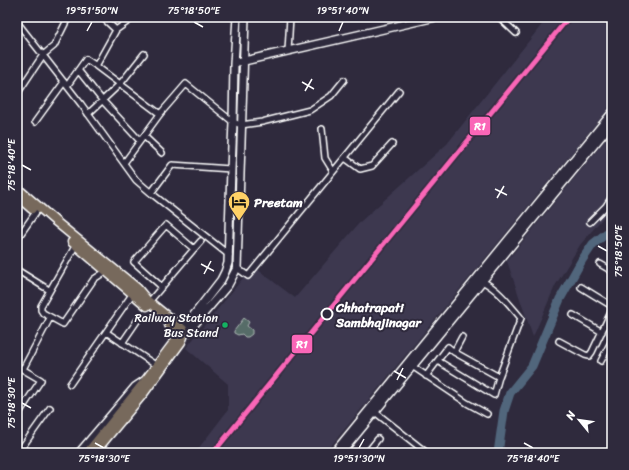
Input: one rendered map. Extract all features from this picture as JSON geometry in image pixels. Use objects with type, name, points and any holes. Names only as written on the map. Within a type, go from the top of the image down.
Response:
[{"type":"main road","points":[[17,188],[77,243]]},
{"type":"main road","points":[[17,196],[109,269],[180,333]]},
{"type":"main road","points":[[87,453],[182,342],[180,333],[150,302],[135,291]]},
{"type":"main road","points":[[94,453],[140,392],[145,380],[157,366],[180,333]]},
{"type":"street","points":[[102,17],[116,30]]},
{"type":"street","points":[[99,68],[96,66],[116,30],[134,17]]},
{"type":"street","points":[[180,333],[228,285],[237,268],[237,123],[234,64],[237,17]]},
{"type":"street","points":[[180,333],[221,280],[227,267],[229,255],[231,169],[243,62],[245,17]]},
{"type":"street","points":[[288,51],[290,17]]},
{"type":"street","points":[[234,64],[436,17]]},
{"type":"street","points":[[499,17],[516,33]]},
{"type":"street","points":[[17,94],[43,55],[54,46],[67,20]]},
{"type":"street","points":[[17,22],[88,114],[136,180],[229,255]]},
{"type":"street","points":[[88,114],[121,84],[144,54]]},
{"type":"street","points":[[35,122],[86,59],[160,114]]},
{"type":"street","points":[[78,70],[102,100],[140,142]]},
{"type":"street","points":[[124,163],[160,114],[186,84],[237,123],[283,117],[310,110],[331,96],[344,80]]},
{"type":"street","points":[[237,268],[248,276],[399,90]]},
{"type":"street","points":[[334,453],[612,113]]},
{"type":"street","points":[[341,453],[612,125]]},
{"type":"street","points":[[322,129],[325,158],[333,171]]},
{"type":"street","points":[[144,136],[162,153]]},
{"type":"street","points":[[345,158],[360,169],[372,166],[392,144]]},
{"type":"street","points":[[151,193],[172,165],[231,169]]},
{"type":"street","points":[[590,222],[606,206],[612,197]]},
{"type":"street","points":[[17,239],[36,212]]},
{"type":"street","points":[[162,287],[134,262],[138,257],[166,225],[194,249]]},
{"type":"street","points":[[150,302],[201,241]]},
{"type":"street","points":[[77,243],[49,290],[40,310],[50,318],[64,324],[94,279],[109,269]]},
{"type":"street","points":[[600,264],[612,271]]},
{"type":"street","points":[[17,270],[49,290]]},
{"type":"street","points":[[438,361],[494,395],[522,318],[502,295],[482,281]]},
{"type":"street","points":[[581,287],[612,306]]},
{"type":"street","points":[[70,384],[135,291]]},
{"type":"street","points":[[559,341],[589,356],[612,310]]},
{"type":"street","points":[[573,315],[602,332]]},
{"type":"street","points":[[23,369],[50,318]]},
{"type":"street","points":[[122,343],[137,321]]},
{"type":"street","points":[[106,332],[157,366]]},
{"type":"street","points":[[454,352],[462,337]]},
{"type":"street","points":[[600,361],[612,340]]},
{"type":"street","points":[[426,376],[448,347],[454,352],[500,377]]},
{"type":"street","points":[[17,366],[41,380],[17,416]]},
{"type":"street","points":[[412,366],[467,403],[487,414]]},
{"type":"street","points":[[79,453],[135,387],[145,380]]},
{"type":"street","points":[[18,453],[50,408]]},
{"type":"street","points":[[375,412],[427,453]]},
{"type":"street","points":[[375,453],[369,451],[378,439]]},
{"type":"shaded area","points":[[548,17],[612,17],[612,104],[325,453],[195,453],[228,410],[228,384],[186,348],[253,266],[295,298],[361,221],[447,144]]},
{"type":"shaded area","points":[[612,132],[612,207],[580,245],[555,286],[533,337],[507,261]]},
{"type":"green space","points":[[244,318],[249,322],[247,326],[252,330],[252,334],[248,337],[245,337],[242,334],[238,335],[234,333]]},
{"type":"waterway","points":[[498,453],[504,411],[510,393],[532,366],[560,299],[582,260],[593,244],[612,229]]},
{"type":"transit line","name":"R1","points":[[213,453],[569,17]]},
{"type":"place","name":"Preetam","points":[[239,222]]},
{"type":"place","name":"Chhatrapati Sambhajinagar","points":[[327,314]]},
{"type":"place","name":"Railway Station Bus Stand","points":[[225,325]]}]
